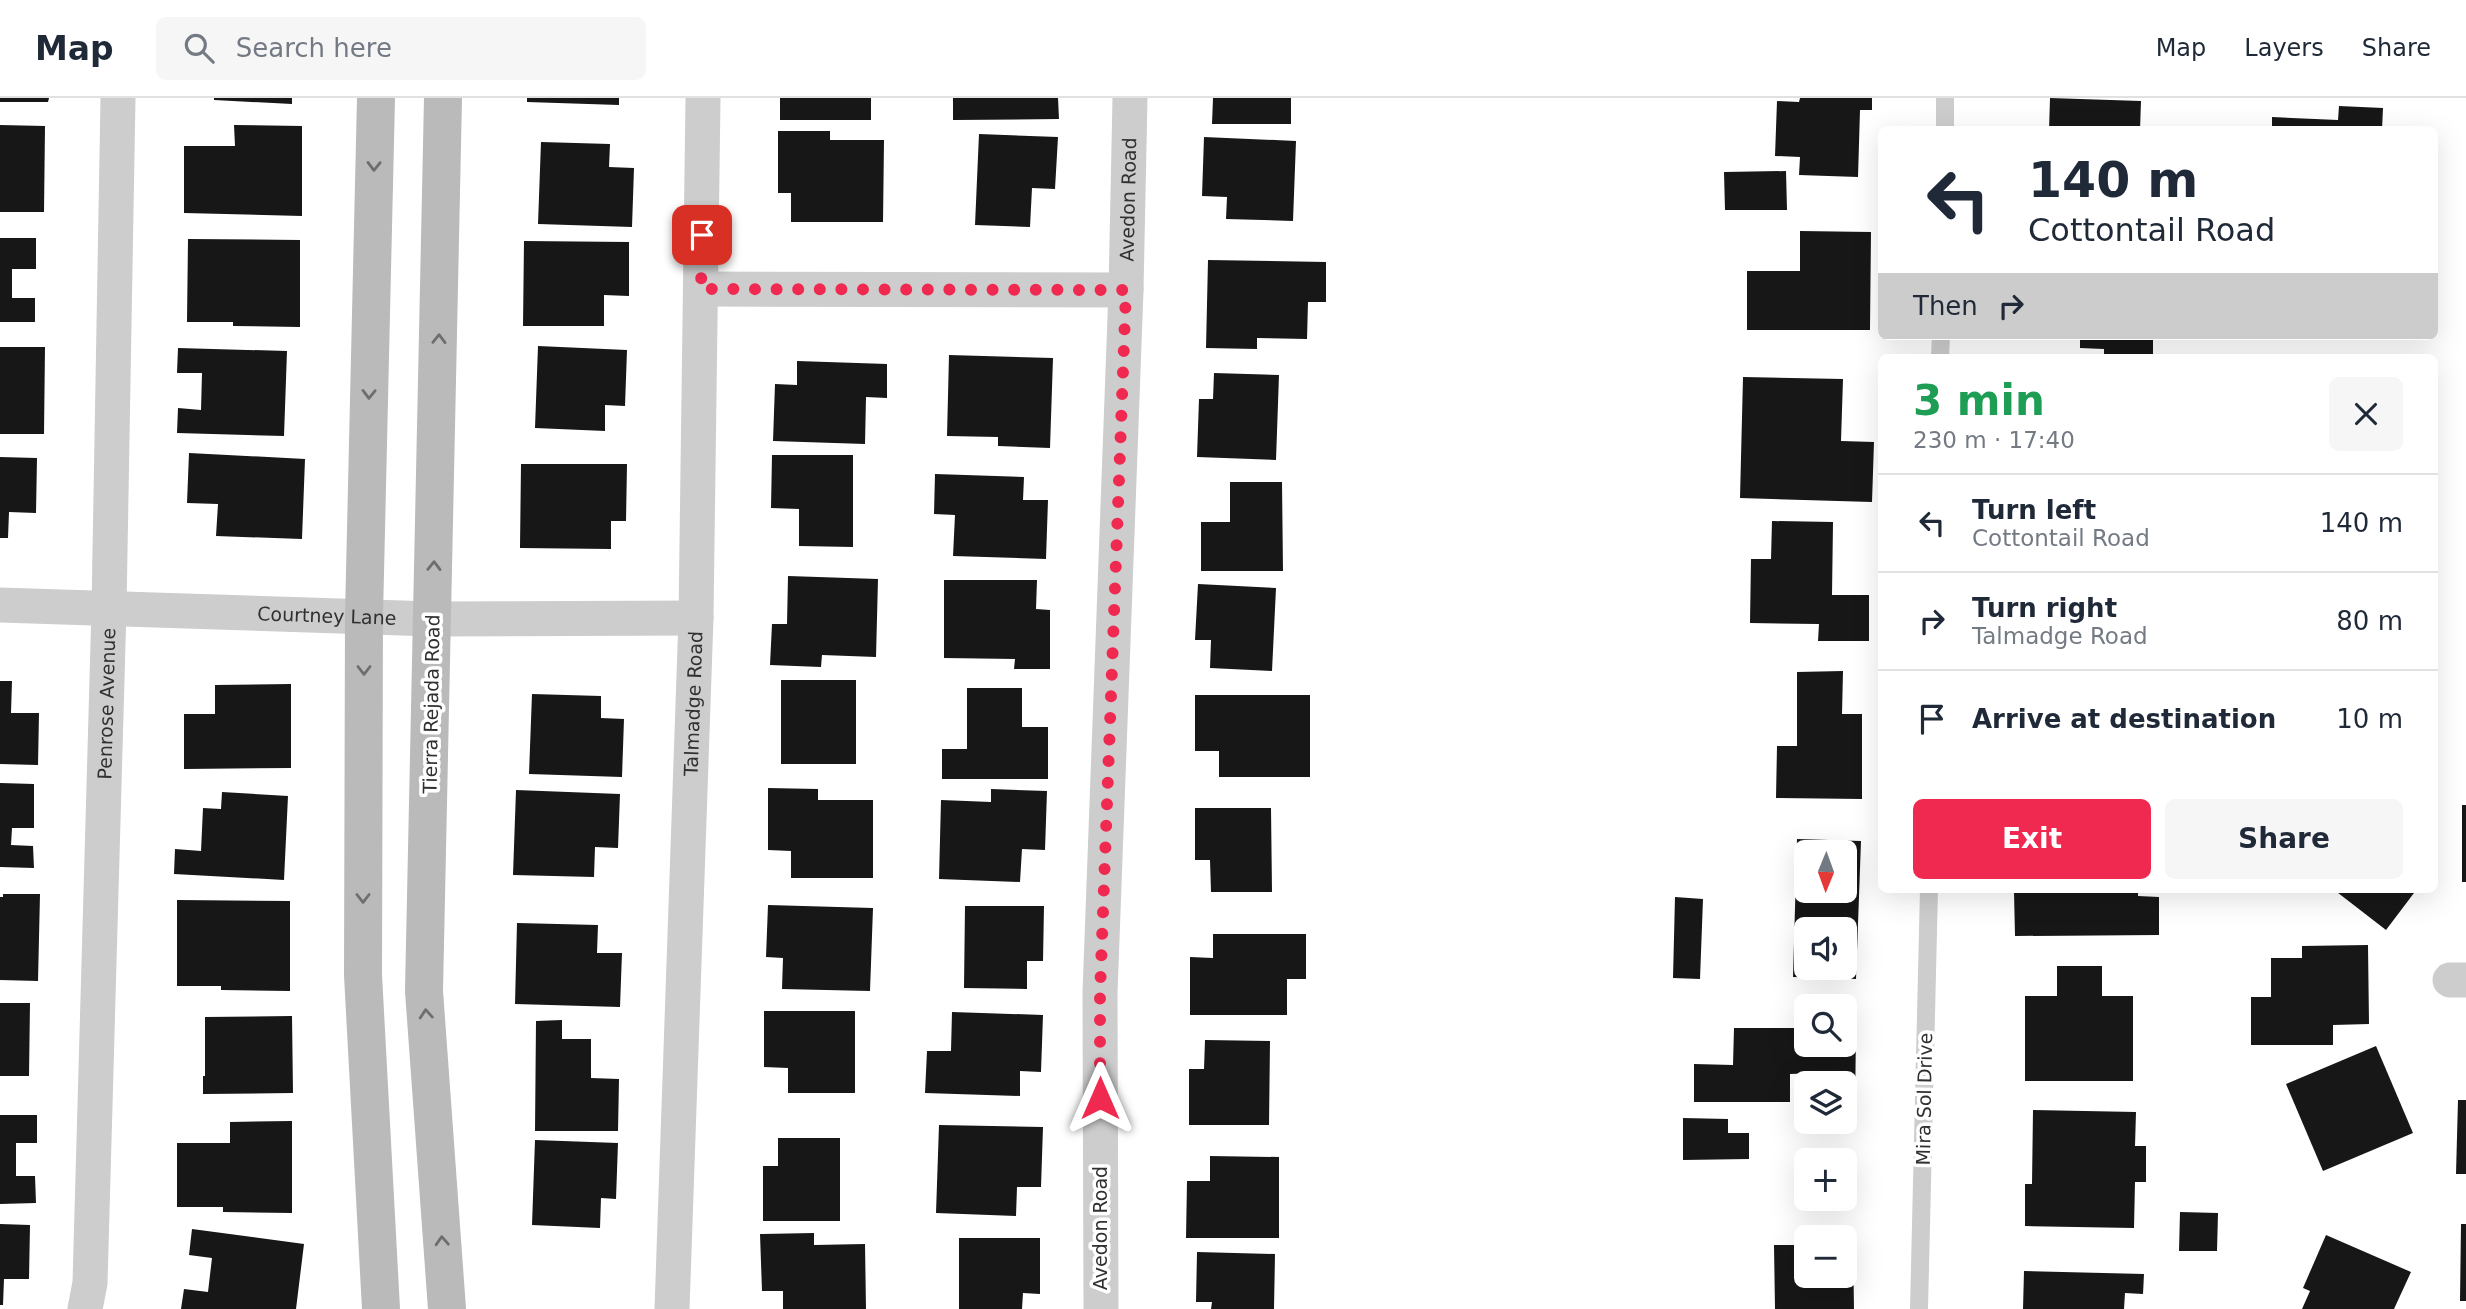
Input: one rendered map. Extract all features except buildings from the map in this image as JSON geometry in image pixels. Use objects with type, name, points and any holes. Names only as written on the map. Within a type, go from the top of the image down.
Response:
[{"type":"main road","points":[[376,98],[364,616],[363,975],[381,1309]]},
{"type":"main road","name":"Tierra Rejada Road","points":[[443,98],[424,991],[447,1309]]},
{"type":"street","name":"Penrose Avenue","points":[[85,1309],[90,1283],[109,608],[118,98]]},
{"type":"street","name":"Talmadge Road","points":[[672,1309],[696,618],[704,98]]},
{"type":"street","name":"Avedon Road","points":[[1101,1309],[1100,993],[1126,290],[1130,98]]},
{"type":"street","points":[[701,289],[1126,290]]},
{"type":"street","name":"Courtney Lane","points":[[0,605],[433,620],[696,618]]},
{"type":"lane","points":[[1945,98],[1945,126]]},
{"type":"lane","name":"Mira Sol Drive","points":[[1919,1309],[1929,893]]},
{"type":"route","points":[[702,235],[701,289],[1126,290],[1100,993],[1100,1098]]}]
